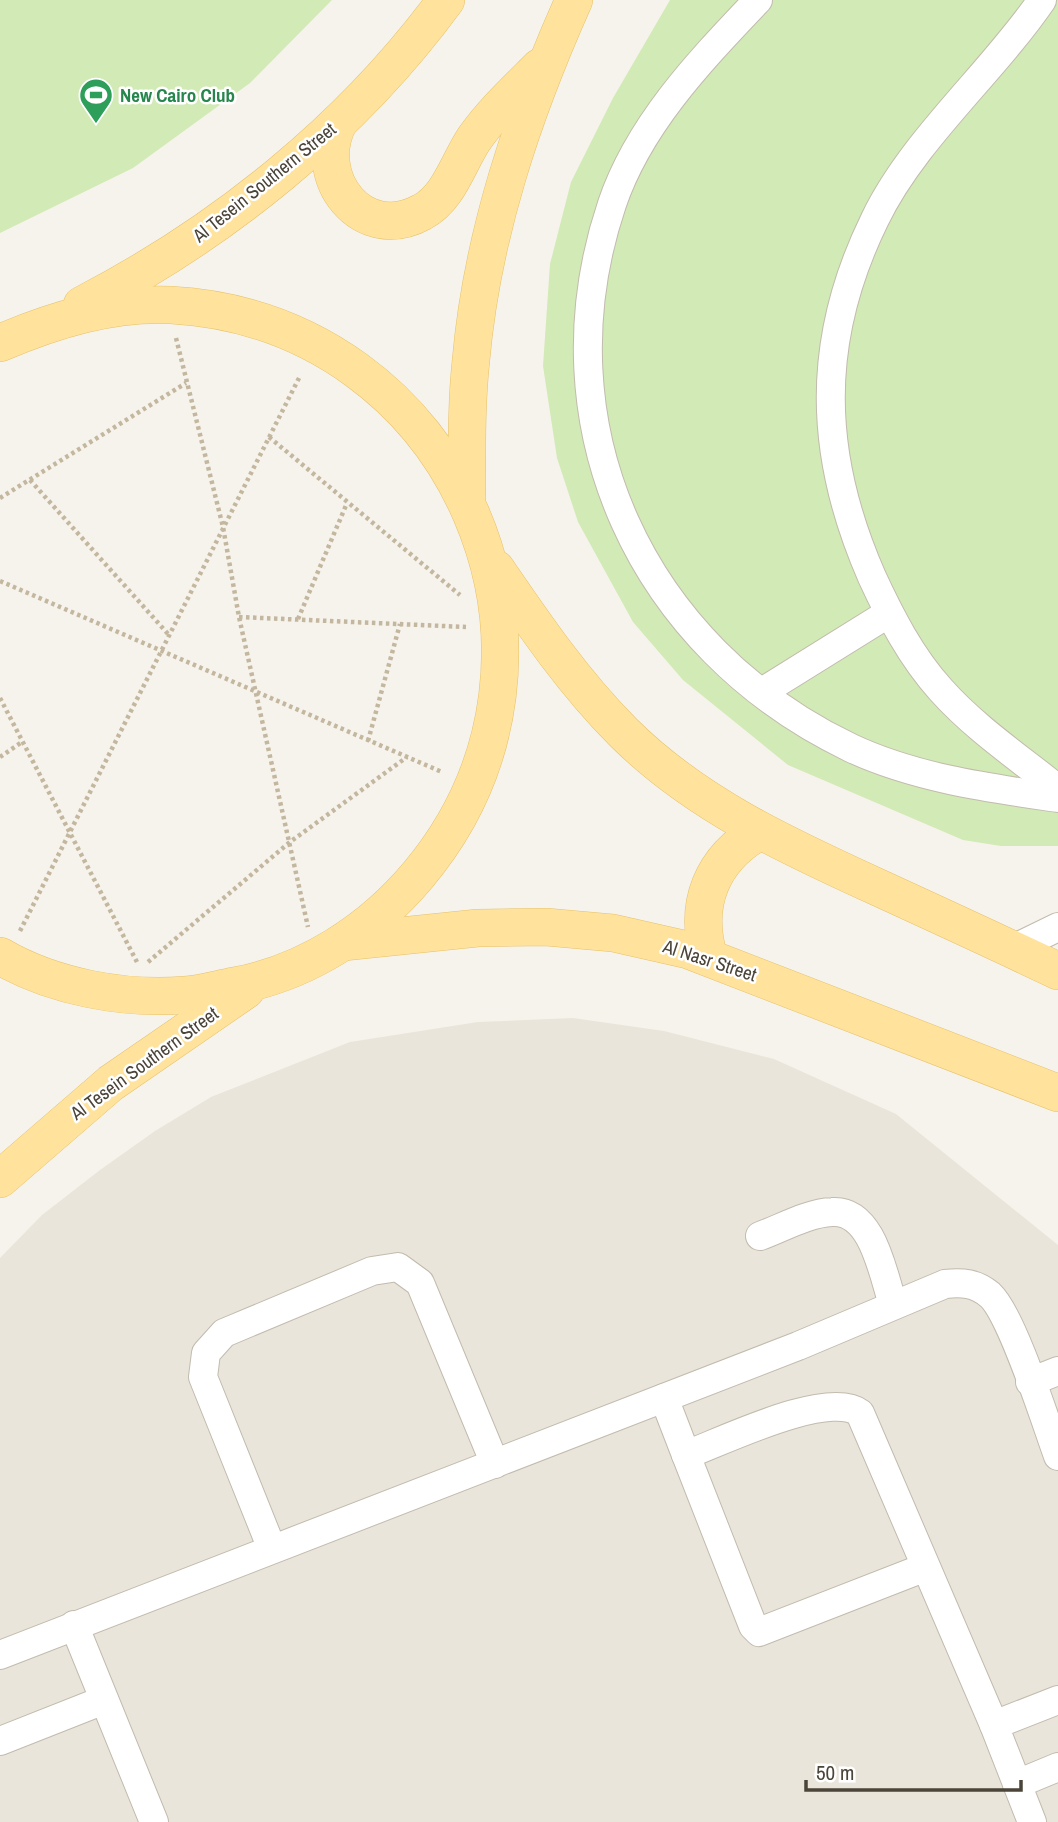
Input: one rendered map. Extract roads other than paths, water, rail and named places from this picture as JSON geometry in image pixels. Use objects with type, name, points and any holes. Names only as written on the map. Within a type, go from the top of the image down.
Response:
[{"type":"main road","name":"Al Tesein Southern Street","points":[[48,323],[172,253],[230,213],[339,122],[383,77],[446,0]]},
{"type":"main road","points":[[467,498],[467,408],[479,297],[508,175],[548,59],[574,0]]},
{"type":"main road","points":[[339,122],[332,135],[329,158],[333,180],[341,194],[351,205],[378,218],[408,218],[434,204],[486,123],[548,59]]},
{"type":"main road","points":[[0,343],[48,323],[108,309],[169,305],[220,311],[269,323],[316,344],[377,384],[428,436],[467,498],[490,561],[502,629],[498,709],[475,786],[442,847],[406,889],[329,950],[260,981],[185,995],[108,993],[55,980],[3,958]]},
{"type":"main road","points":[[490,561],[573,678],[624,733],[682,782],[760,831],[1058,971]]},
{"type":"main road","points":[[709,957],[702,920],[709,884],[729,853],[760,831]]},
{"type":"main road","name":"Al Nasr Street","points":[[329,950],[478,928],[546,927],[613,933],[709,957],[1055,1097]]},
{"type":"main road","name":"Al Tesein Southern Street","points":[[0,1178],[111,1083],[260,981]]},
{"type":"street","points":[[758,0],[671,98],[639,149],[613,202],[593,272],[585,334],[588,391],[599,450],[635,542],[687,625],[719,657],[762,692],[801,720],[851,748],[891,764],[996,789],[1058,798]]},
{"type":"street","points":[[1042,0],[911,164],[875,217],[852,276],[834,335],[828,405],[833,455],[858,545],[888,613],[940,689],[974,722],[1058,789]]},
{"type":"street","points":[[762,692],[888,613]]},
{"type":"street","points":[[1013,949],[1058,927]]},
{"type":"street","points":[[760,1236],[820,1214],[834,1211],[848,1214],[861,1223],[869,1235],[893,1304]]},
{"type":"street","points":[[272,1549],[203,1377],[206,1353],[224,1333],[372,1271],[398,1267],[419,1283],[495,1464]]},
{"type":"street","points":[[0,1655],[798,1346],[945,1284],[966,1282],[993,1297],[1004,1318],[1058,1456]]},
{"type":"street","points":[[1030,1382],[1058,1371]]},
{"type":"street","points":[[664,1398],[753,1626],[759,1632],[926,1567]]},
{"type":"street","points":[[687,1455],[799,1412],[832,1405],[854,1409],[860,1413],[994,1725],[1032,1822]]},
{"type":"street","points":[[74,1625],[153,1822]]},
{"type":"street","points":[[0,1741],[104,1700]]},
{"type":"street","points":[[994,1725],[1058,1700]]},
{"type":"street","points":[[1017,1784],[1058,1768]]},
{"type":"place","name":"New Cairo Club","points":[[96,125]]}]
